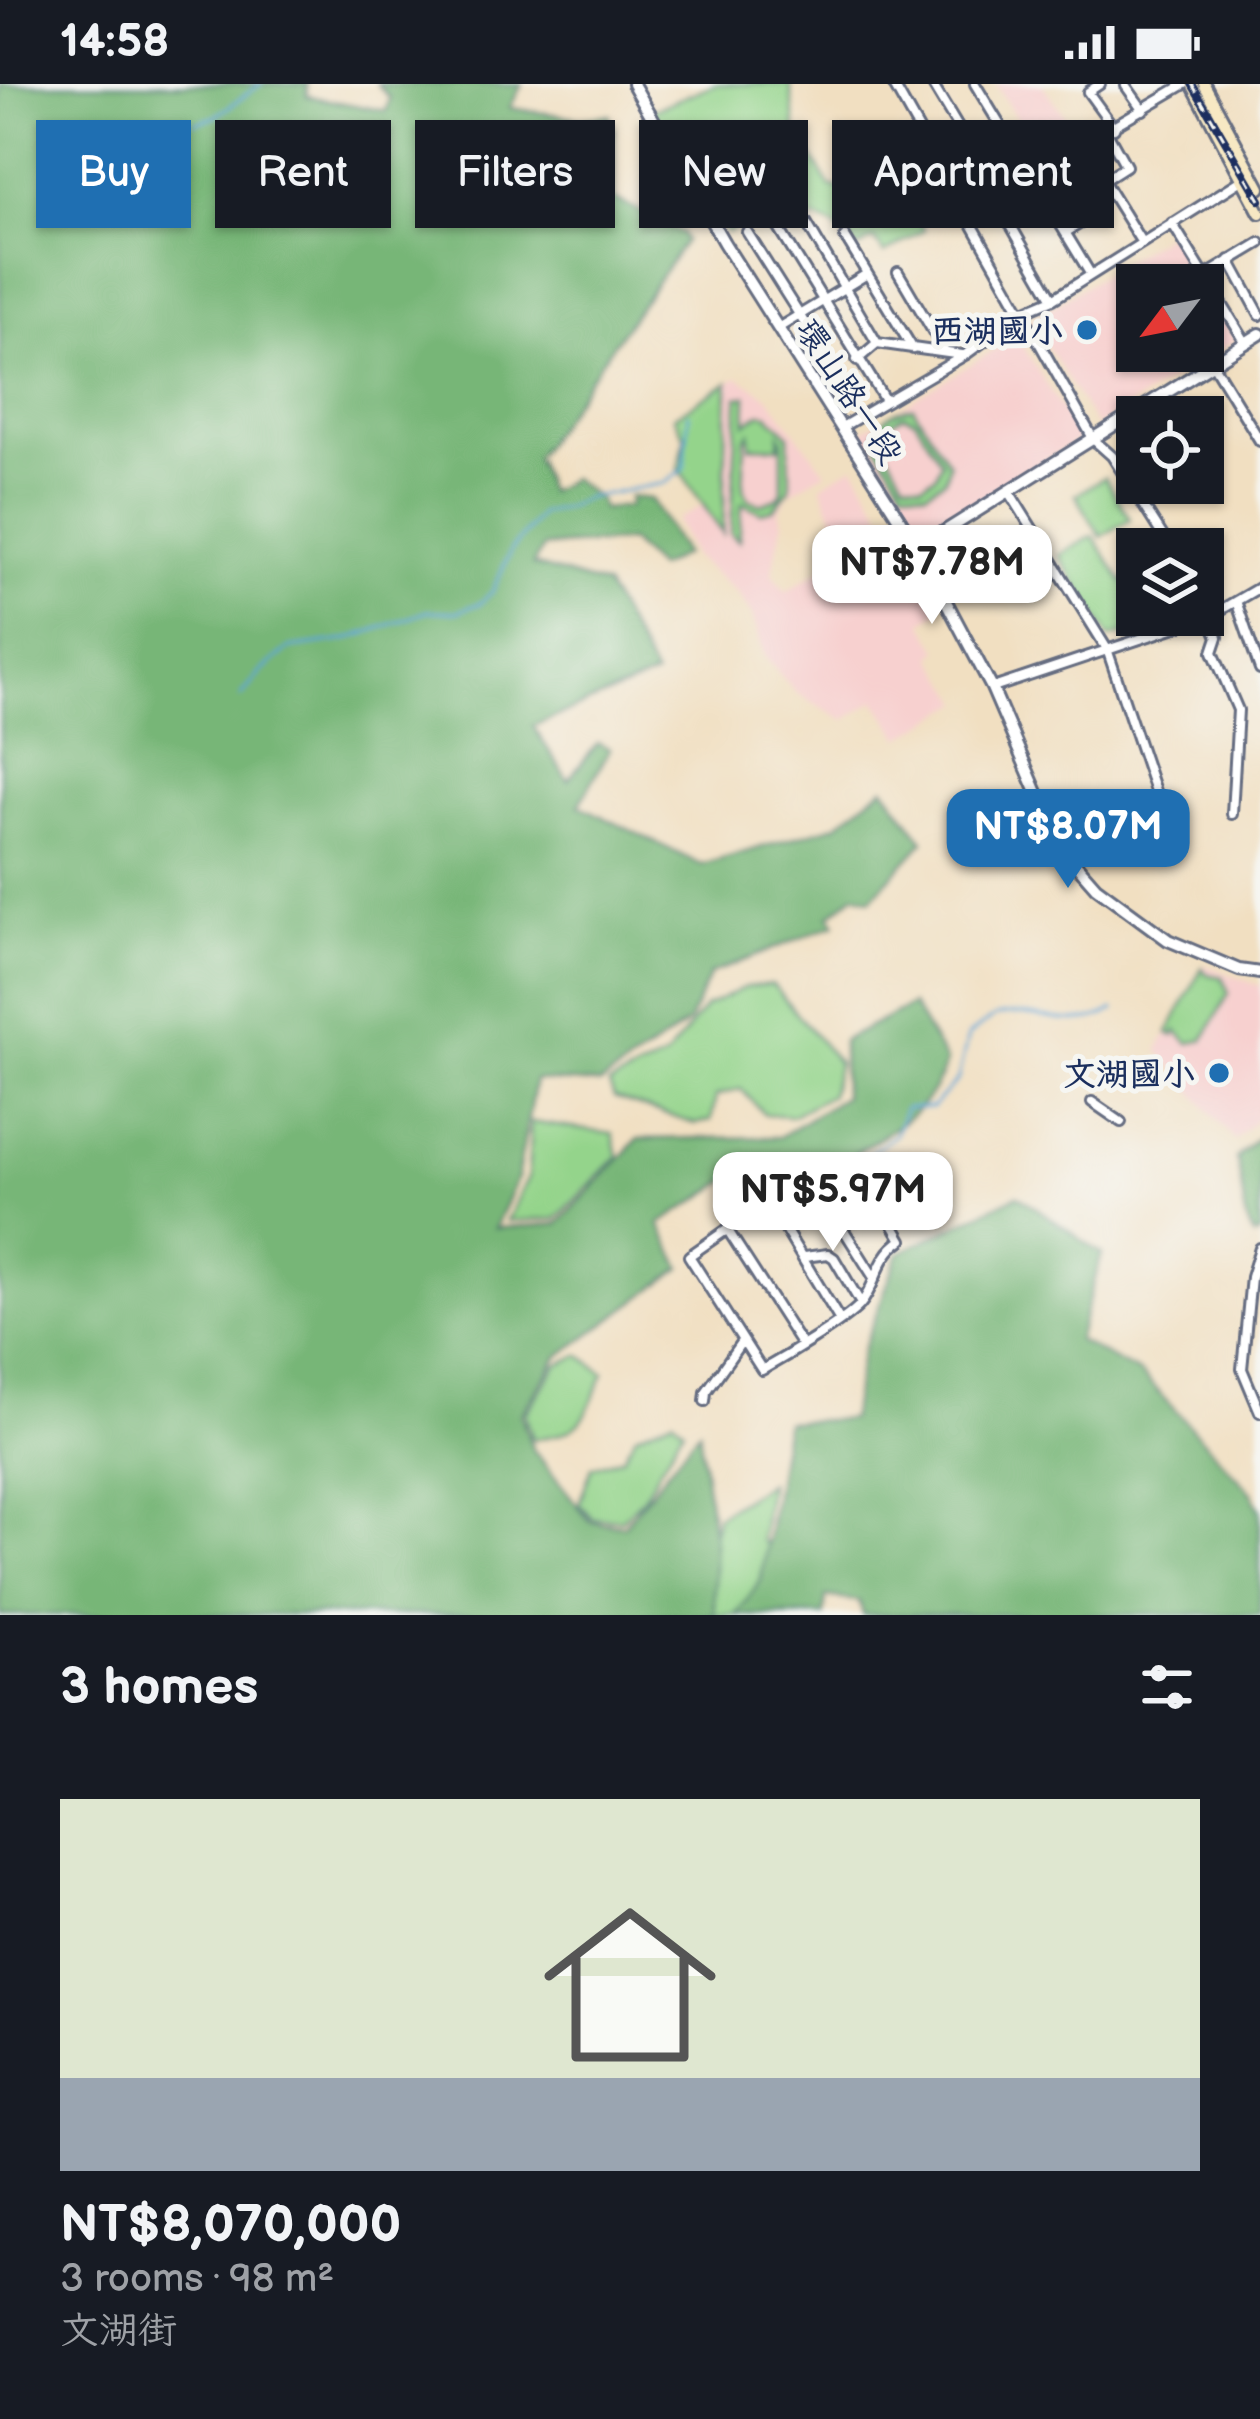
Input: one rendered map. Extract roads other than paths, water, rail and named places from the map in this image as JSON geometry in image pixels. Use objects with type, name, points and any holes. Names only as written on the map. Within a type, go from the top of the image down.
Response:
[{"type":"main road","points":[[1189,84],[1260,188]]},
{"type":"main road","points":[[1204,84],[1260,212]]},
{"type":"street","name":"環山路一段","points":[[633,84],[778,328],[918,548],[992,688],[1052,832],[1096,887],[1168,940],[1239,970],[1260,973]]},
{"type":"street","points":[[893,84],[913,120]]},
{"type":"street","points":[[932,84],[954,120]]},
{"type":"street","points":[[975,84],[997,120]]},
{"type":"street","points":[[1100,84],[1088,92],[1104,120]]},
{"type":"street","points":[[1114,128],[1189,84]]},
{"type":"street","points":[[1126,86],[1143,110]]},
{"type":"street","points":[[1114,139],[1126,166],[1114,174]]},
{"type":"street","points":[[840,427],[965,355],[1020,314],[1053,299],[1248,176]]},
{"type":"street","points":[[1114,197],[1142,243]]},
{"type":"street","points":[[1172,224],[1198,264]]},
{"type":"street","points":[[808,225],[877,344]]},
{"type":"street","points":[[779,228],[884,399]]},
{"type":"street","points":[[973,228],[1094,440],[1112,456],[1158,528]]},
{"type":"street","points":[[1012,228],[1053,299]]},
{"type":"street","points":[[1064,228],[1091,275]]},
{"type":"street","points":[[1066,232],[1072,228]]},
{"type":"street","points":[[747,232],[831,365]]},
{"type":"street","points":[[845,237],[913,349]]},
{"type":"street","points":[[1223,264],[1260,244]]},
{"type":"street","points":[[1230,260],[1260,314]]},
{"type":"street","points":[[898,272],[946,353]]},
{"type":"street","points":[[778,328],[867,274]]},
{"type":"street","points":[[1224,307],[1246,343]]},
{"type":"street","points":[[1224,357],[1260,334]]},
{"type":"street","points":[[857,361],[877,344],[965,355]]},
{"type":"street","points":[[1163,396],[1200,372]]},
{"type":"street","points":[[1218,372],[1260,441]]},
{"type":"street","points":[[918,548],[1116,426]]},
{"type":"street","points":[[1010,493],[1107,650],[1160,806]]},
{"type":"street","points":[[1224,608],[1260,587]]},
{"type":"street","points":[[1236,601],[1260,670]]},
{"type":"street","points":[[992,688],[1149,636]]},
{"type":"street","points":[[1218,636],[1213,652],[1238,710],[1232,814]]},
{"type":"street","points":[[1092,1102],[1121,1122]]},
{"type":"street","points":[[839,1319],[768,1201],[689,1256],[763,1370],[801,1344],[839,1319],[861,1304],[891,1247],[902,1240],[868,1182]]},
{"type":"street","points":[[830,1208],[873,1276]]},
{"type":"street","points":[[727,1229],[801,1344]]},
{"type":"street","points":[[1260,1248],[1251,1277],[1241,1369],[1260,1412]]},
{"type":"street","points":[[804,1257],[834,1258],[861,1304]]},
{"type":"street","points":[[705,1401],[706,1392],[742,1341]]},
{"type":"waterway","points":[[194,123],[215,117],[261,84]]},
{"type":"waterway","points":[[241,697],[290,648],[346,640],[429,611],[457,612],[480,603],[492,592],[511,550],[541,513],[585,498],[665,483],[684,469],[689,413]]},
{"type":"waterway","points":[[779,1209],[829,1182],[895,1135],[905,1108],[932,1108],[958,1079],[968,1036],[992,1018],[1014,1014],[1070,1021],[1114,1010]]},
{"type":"railway","points":[[1192,84],[1260,200]]},
{"type":"place","name":"西湖國小","points":[[1087,330]]},
{"type":"place","name":"文湖國小","points":[[1219,1073]]}]
